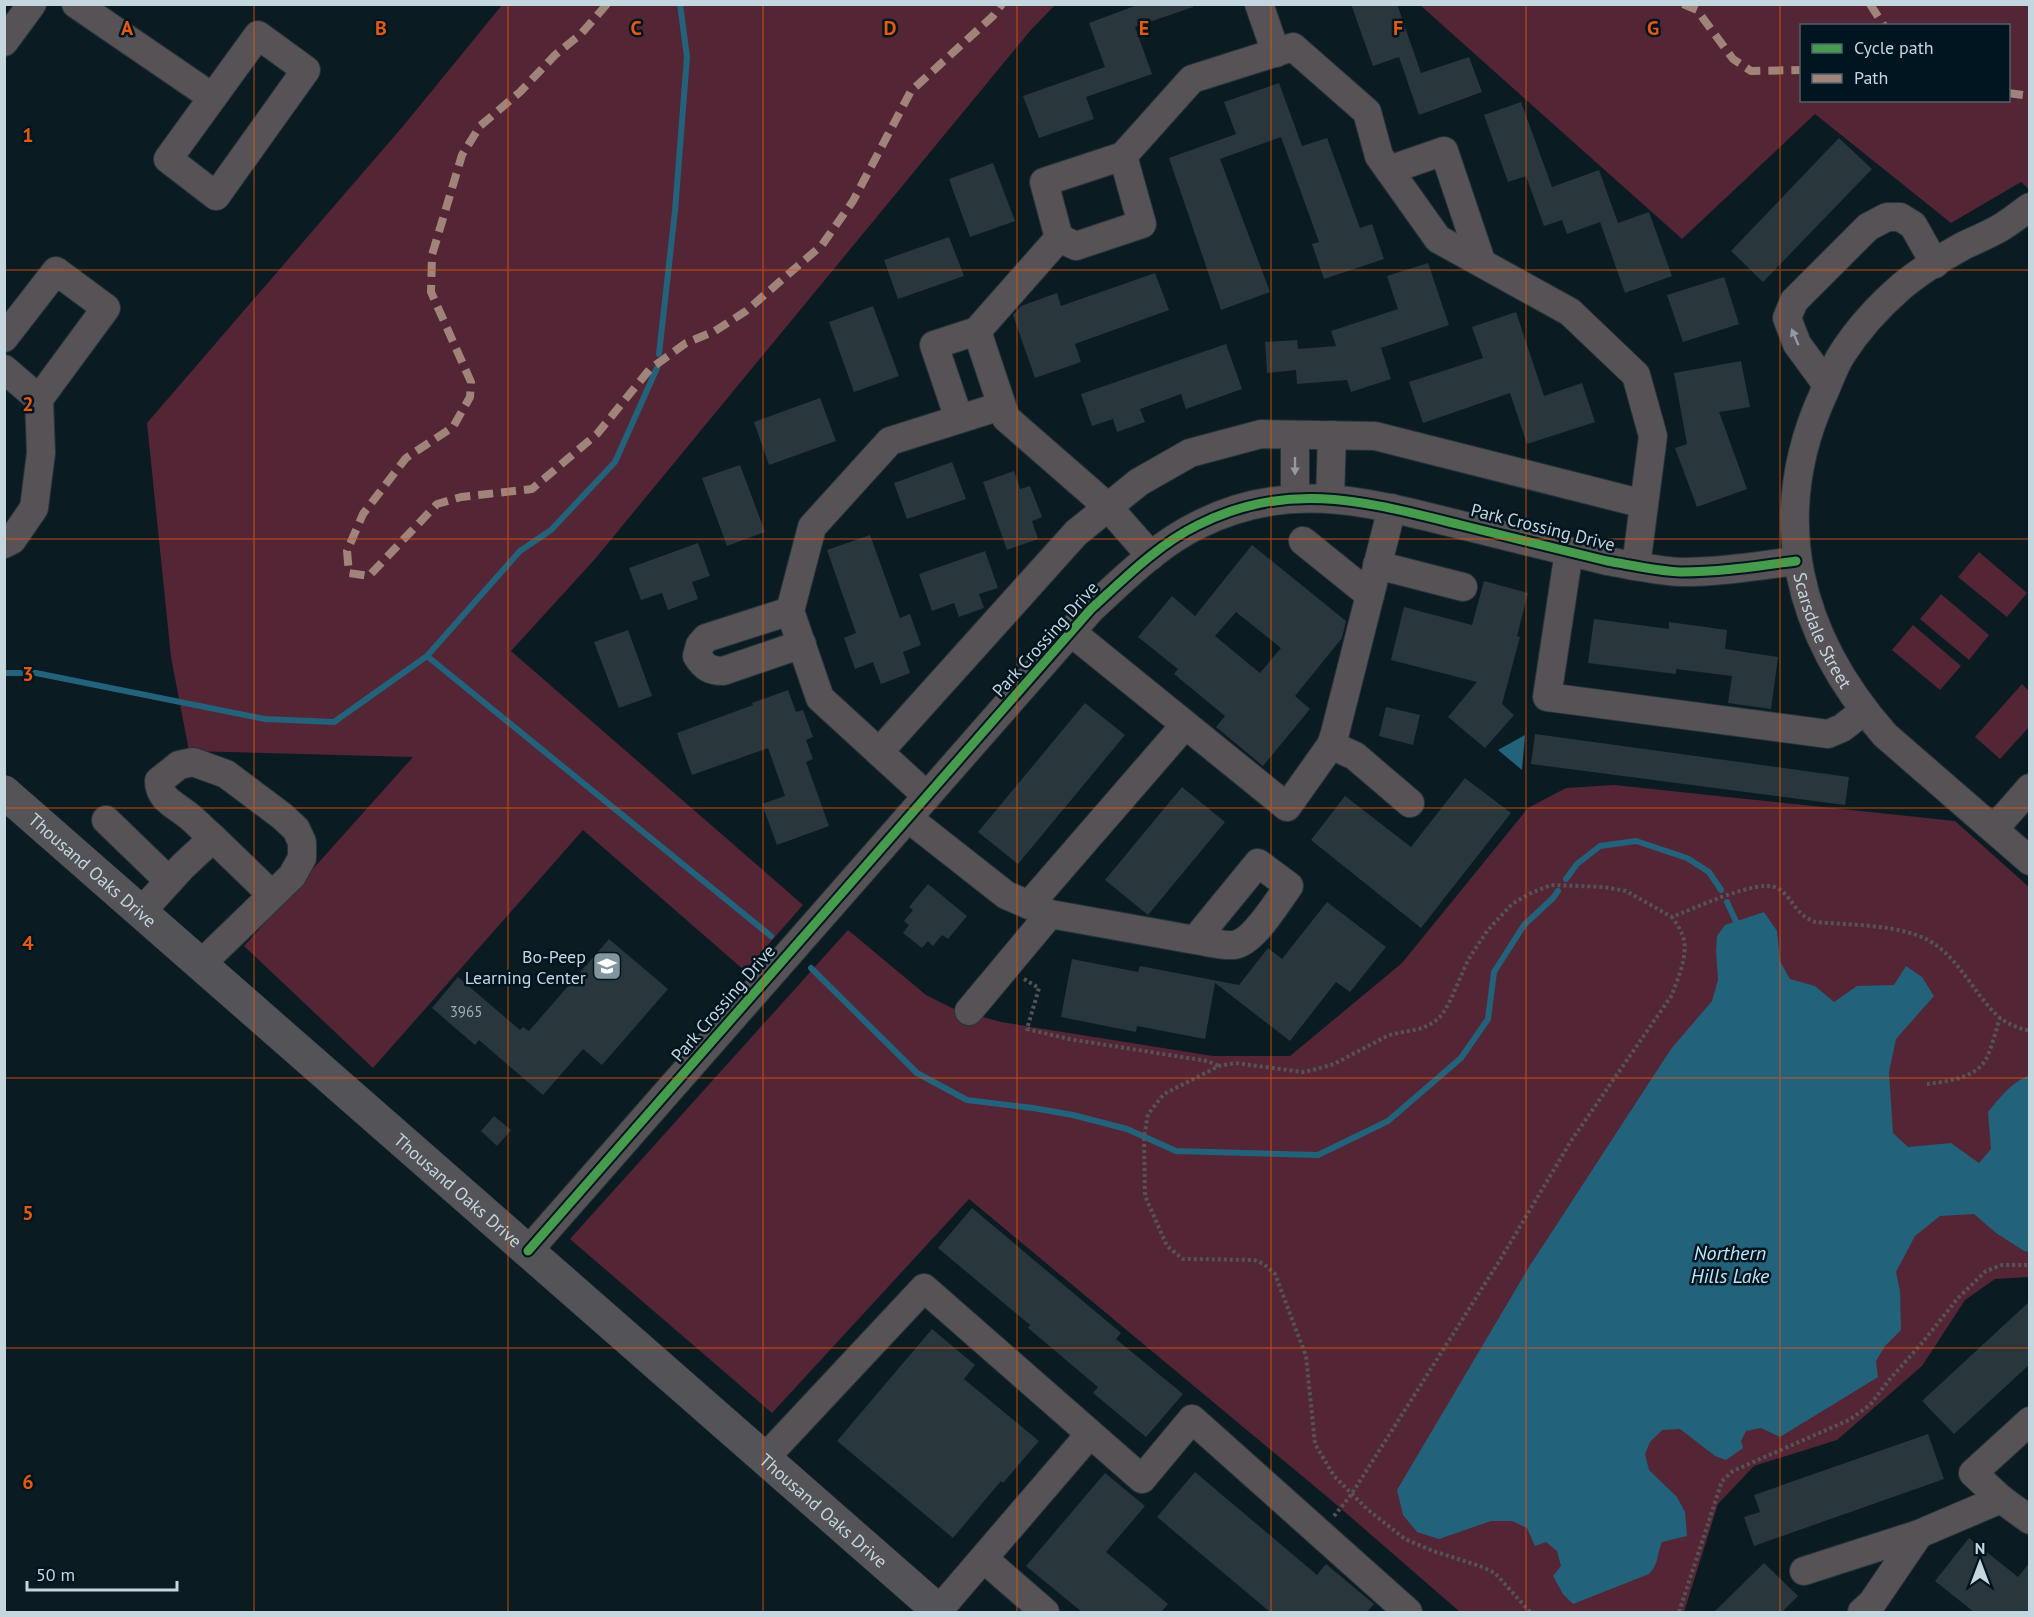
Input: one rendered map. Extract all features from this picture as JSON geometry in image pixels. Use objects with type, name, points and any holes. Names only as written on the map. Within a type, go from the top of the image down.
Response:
[{"type":"main road","name":"Thousand Oaks Drive","points":[[4,792],[939,1612]]},
{"type":"street","points":[[4,42],[32,4]]},
{"type":"street","points":[[76,4],[212,97]]},
{"type":"street","points":[[1259,4],[1276,52]]},
{"type":"street","points":[[258,35],[306,70],[216,196],[168,159],[212,97],[258,35]]},
{"type":"street","points":[[1123,156],[1142,224],[1076,246],[1059,238],[1044,182],[1123,156],[1192,79],[1293,47],[1366,112],[1379,156],[1438,239],[1570,312],[1635,375],[1653,436],[1636,566]]},
{"type":"street","points":[[1389,170],[1444,152],[1480,261]]},
{"type":"street","name":"Scarsdale Street","points":[[2030,207],[2001,228],[1962,247],[1903,285],[1858,332],[1841,355],[1814,414],[1804,444],[1794,506],[1796,561],[1818,630],[1846,686],[1885,735],[2030,861]]},
{"type":"street","points":[[1827,385],[1797,344],[1787,318],[1794,302],[1868,227],[1887,217],[1900,217],[1913,225],[1935,264]]},
{"type":"street","points":[[959,419],[934,345],[977,331],[1059,238]]},
{"type":"street","points":[[4,338],[57,271],[105,308],[39,399],[40,453],[34,508],[12,540],[4,544]]},
{"type":"street","points":[[977,331],[1006,418],[1108,507],[1151,556]]},
{"type":"street","points":[[4,369],[39,399]]},
{"type":"street","points":[[927,796],[820,698],[790,611],[812,527],[890,441],[1001,406]]},
{"type":"street","points":[[879,752],[1076,533],[1139,482],[1190,453],[1262,434],[1375,436],[1644,504]]},
{"type":"street","points":[[1294,498],[1295,435]]},
{"type":"street","points":[[1330,498],[1332,435]]},
{"type":"street","name":"Park Crossing Drive","points":[[528,1251],[1091,609],[1175,538],[1223,514],[1249,506],[1294,498],[1330,498],[1377,504],[1569,551],[1636,566],[1678,572],[1724,571],[1796,561]]},
{"type":"street","points":[[1071,632],[1287,807],[1331,744],[1392,508]]},
{"type":"street","points":[[1303,541],[1370,596]]},
{"type":"street","points":[[1569,551],[1547,697],[1828,734],[1842,728],[1864,711]]},
{"type":"street","points":[[1377,565],[1462,586]]},
{"type":"street","points":[[790,611],[706,638],[700,645],[698,656],[703,665],[713,671],[723,671],[802,644]]},
{"type":"street","points":[[969,1011],[1007,964],[1040,909],[1185,725]]},
{"type":"street","points":[[1331,744],[1355,756],[1410,803]]},
{"type":"street","points":[[201,964],[291,876],[302,858],[302,842],[296,829],[282,816],[226,774],[194,762],[179,765],[159,781],[159,788],[167,801],[186,814],[272,894]]},
{"type":"street","points":[[1994,829],[2030,788]]},
{"type":"street","points":[[908,818],[1006,895],[1040,909],[1195,940]]},
{"type":"street","points":[[106,820],[169,881]]},
{"type":"street","points":[[142,911],[182,867],[213,838]]},
{"type":"street","points":[[764,1459],[924,1288],[1142,1479],[1192,1419],[1407,1612]]},
{"type":"street","points":[[2020,1509],[1973,1473],[2030,1421]]},
{"type":"street","points":[[939,1612],[1090,1434]]},
{"type":"street","points":[[1803,1571],[1919,1534],[2020,1509]]},
{"type":"street","points":[[1862,1612],[1872,1603],[1919,1534]]},
{"type":"street","points":[[984,1559],[1044,1612]]},
{"type":"path","points":[[1320,1534],[1352,1495],[1494,1270],[1571,1141],[1672,995],[1684,951],[1683,935],[1672,917],[1626,891],[1604,886],[1551,885],[1512,904],[1487,931],[1468,960],[1442,1015],[1434,1022],[1423,1028],[1389,1035],[1334,1064],[1303,1072],[1235,1063],[1219,1066],[1164,1094],[1148,1114],[1144,1137],[1145,1196],[1167,1246],[1183,1259],[1254,1260],[1264,1264],[1275,1274],[1306,1356],[1316,1444],[1334,1476],[1352,1495],[1367,1509],[1405,1539],[1495,1573],[1530,1612]]},
{"type":"path","points":[[1672,917],[1740,891],[1761,886],[1774,886],[1785,894],[1803,915],[1815,922],[1903,931],[1928,940],[1946,953],[2000,1018],[2012,1026],[2030,1031]]},
{"type":"path","points":[[1007,964],[1039,988],[1027,1029],[1069,1039],[1207,1061],[1219,1066]]},
{"type":"path","points":[[1927,1084],[1968,1075],[1981,1066],[1988,1056],[2000,1018]]},
{"type":"path","points":[[1679,1612],[1722,1481],[1733,1471],[1849,1420],[1870,1405],[1958,1298],[1986,1271],[2002,1265],[2030,1265]]},
{"type":"shaded area","points":[[502,5],[1055,5],[1030,31],[595,559],[511,651],[803,905],[745,971],[583,830],[373,1068],[244,946],[413,757],[189,751],[171,657],[147,423],[404,125]]},
{"type":"shaded area","points":[[1420,5],[2029,5],[2029,189],[2021,182],[1951,223],[1815,114],[1682,239]]},
{"type":"shaded area","points":[[1979,552],[2027,593],[2007,617],[1958,577]]},
{"type":"shaded area","points":[[1941,594],[1989,635],[1969,660],[1920,619]]},
{"type":"shaded area","points":[[1913,625],[1961,666],[1940,690],[1892,650]]},
{"type":"shaded area","points":[[2022,684],[2029,691],[2029,727],[2000,759],[1975,737]]},
{"type":"shaded area","points":[[1614,785],[1955,821],[2029,887],[2029,1277],[1995,1279],[1965,1300],[1922,1366],[1837,1440],[1754,1466],[1718,1504],[1684,1612],[1460,1612],[1331,1500],[969,1199],[772,1413],[570,1239],[848,930],[926,995],[952,1008],[1001,1022],[1213,1056],[1290,1056],[1402,963],[1528,808],[1566,788]]},
{"type":"water","points":[[1525,735],[1522,770],[1498,750]]},
{"type":"water","name":"Northern Hills Lake","points":[[1764,912],[1777,931],[1780,961],[1790,979],[1815,986],[1834,1002],[1857,986],[1894,985],[1906,966],[1922,977],[1934,996],[1896,1039],[1889,1072],[1893,1133],[1908,1147],[1951,1143],[1979,1163],[1991,1149],[1988,1112],[2011,1086],[2029,1076],[2029,1252],[1996,1233],[1974,1214],[1940,1216],[1915,1236],[1896,1272],[1900,1291],[1901,1330],[1885,1346],[1876,1361],[1878,1377],[1780,1437],[1761,1428],[1746,1431],[1741,1441],[1743,1448],[1726,1460],[1715,1456],[1680,1429],[1662,1430],[1650,1442],[1645,1454],[1649,1470],[1677,1497],[1685,1512],[1687,1536],[1662,1542],[1656,1562],[1649,1574],[1573,1604],[1563,1594],[1553,1576],[1561,1566],[1557,1551],[1546,1542],[1535,1546],[1527,1528],[1512,1521],[1491,1521],[1439,1539],[1417,1532],[1403,1515],[1397,1490],[1529,1267],[1671,1049],[1712,1001],[1718,980],[1717,936],[1725,925]]},
{"type":"building","points":[[1140,4],[1193,4],[1193,7],[1135,27],[1152,74],[1086,97],[1094,119],[1039,138],[1023,96],[1105,67],[1089,23]]},
{"type":"building","points":[[1351,4],[1397,4],[1421,73],[1469,57],[1482,92],[1419,115],[1399,57],[1373,66]]},
{"type":"building","points":[[1279,83],[1302,146],[1327,138],[1360,228],[1372,224],[1384,259],[1324,279],[1312,244],[1319,242],[1281,137],[1220,159],[1270,292],[1221,310],[1169,158],[1236,134],[1224,102]]},
{"type":"building","points":[[1521,102],[1552,187],[1599,170],[1618,223],[1649,212],[1672,276],[1625,293],[1600,222],[1567,234],[1562,220],[1544,226],[1526,176],[1508,182],[1484,115]]},
{"type":"building","points":[[1839,138],[1872,169],[1763,282],[1731,251]]},
{"type":"building","points":[[993,163],[1015,221],[970,237],[949,179]]},
{"type":"building","points":[[949,237],[964,276],[898,299],[884,260]]},
{"type":"building","points":[[1428,263],[1449,325],[1381,348],[1391,379],[1351,392],[1347,380],[1297,384],[1296,370],[1267,373],[1265,342],[1297,340],[1298,349],[1336,346],[1331,331],[1398,309],[1387,276]]},
{"type":"building","points":[[1155,273],[1169,310],[1075,344],[1081,362],[1035,378],[1013,315],[1021,306],[1057,293],[1061,306]]},
{"type":"building","points":[[1724,277],[1739,324],[1683,342],[1667,295]]},
{"type":"building","points":[[873,306],[899,376],[854,392],[829,322]]},
{"type":"building","points":[[1516,312],[1544,396],[1582,383],[1595,422],[1527,444],[1510,393],[1423,423],[1409,382],[1483,358],[1472,327]]},
{"type":"building","points":[[1226,344],[1242,389],[1186,409],[1181,394],[1140,409],[1145,422],[1117,432],[1113,419],[1092,426],[1081,394]]},
{"type":"building","points":[[1741,361],[1750,407],[1719,412],[1747,489],[1697,507],[1675,448],[1687,444],[1674,373]]},
{"type":"building","points":[[820,398],[836,441],[769,465],[754,422]]},
{"type":"building","points":[[952,462],[966,499],[907,519],[894,483]]},
{"type":"building","points":[[740,465],[765,532],[727,546],[702,478]]},
{"type":"building","points":[[1014,471],[1020,489],[1030,486],[1042,517],[1032,521],[1038,539],[1007,550],[983,482]]},
{"type":"building","points":[[870,535],[900,618],[910,614],[921,645],[903,652],[910,673],[881,684],[873,662],[855,669],[844,638],[856,633],[827,550]]},
{"type":"building","points":[[698,543],[710,576],[692,582],[698,599],[668,610],[662,593],[641,600],[629,568]]},
{"type":"building","points":[[1252,545],[1346,621],[1342,638],[1295,696],[1310,709],[1263,766],[1216,727],[1225,716],[1174,674],[1178,669],[1138,637],[1172,596],[1195,616]],"holes":[[[1236,612],[1281,648],[1260,673],[1215,636]]]},
{"type":"building","points":[[985,551],[998,588],[979,594],[984,608],[959,617],[954,603],[932,611],[919,574]]},
{"type":"building","points":[[1484,581],[1528,593],[1517,636],[1520,637],[1502,704],[1514,715],[1485,748],[1448,717],[1477,682],[1391,660],[1404,607],[1472,625]]},
{"type":"building","points":[[1594,619],[1669,629],[1669,622],[1727,630],[1725,649],[1778,657],[1771,709],[1728,703],[1732,676],[1676,669],[1676,674],[1588,663]]},
{"type":"building","points":[[628,630],[652,696],[619,708],[594,642]]},
{"type":"building","points":[[788,690],[796,712],[803,710],[813,737],[806,740],[813,759],[806,762],[829,826],[777,845],[762,804],[785,796],[768,748],[692,775],[677,733]]},
{"type":"building","points":[[1085,703],[1125,735],[1018,864],[978,832]]},
{"type":"building","points":[[1386,707],[1420,715],[1413,745],[1379,736]]},
{"type":"building","points":[[1535,734],[1849,777],[1845,805],[1531,764]]},
{"type":"building","points":[[1465,778],[1511,813],[1421,928],[1311,840],[1345,796],[1411,847]]},
{"type":"building","points":[[1182,787],[1225,822],[1148,915],[1105,880]]},
{"type":"building","points":[[928,884],[967,916],[948,939],[942,935],[933,946],[928,941],[922,948],[903,933],[909,925],[904,921],[913,910],[909,907]]},
{"type":"building","points":[[1327,902],[1386,947],[1350,992],[1336,982],[1290,1041],[1215,983],[1205,1039],[1137,1026],[1136,1032],[1061,1017],[1072,959],[1138,972],[1140,966],[1239,985],[1268,948],[1282,959]]},
{"type":"building","points":[[609,939],[668,989],[602,1065],[583,1049],[543,1095],[479,1040],[475,1045],[432,1008],[458,977],[520,1030],[523,1027],[529,1031]]},
{"type":"building","points":[[494,1116],[511,1130],[497,1146],[481,1131]]},
{"type":"building","points":[[972,1208],[1121,1333],[1116,1339],[1183,1394],[1146,1437],[1093,1393],[1098,1387],[1028,1328],[1030,1325],[938,1248]]},
{"type":"building","points":[[2030,1301],[2030,1364],[1954,1434],[1922,1401]]},
{"type":"building","points":[[932,1329],[975,1365],[964,1379],[1039,1441],[1003,1483],[1001,1481],[953,1538],[837,1441]]},
{"type":"building","points":[[1928,1434],[1944,1479],[1754,1546],[1744,1517],[1760,1512],[1754,1495]]},
{"type":"building","points":[[1195,1472],[1317,1575],[1326,1564],[1374,1604],[1367,1612],[1270,1612],[1157,1517]]},
{"type":"building","points":[[1105,1473],[1145,1506],[1106,1552],[1168,1604],[1161,1612],[1082,1612],[1026,1566]]},
{"type":"building","points":[[1969,1538],[2018,1577],[2030,1562],[2030,1612],[1974,1612],[1935,1581]]},
{"type":"building","points":[[1764,1563],[1798,1596],[1782,1612],[1714,1612]]},
{"type":"waterway","points":[[659,354],[675,211],[687,57],[680,4]]},
{"type":"waterway","points":[[4,673],[36,673],[265,719],[334,722],[427,656],[520,551],[551,530],[615,462],[657,368]]},
{"type":"waterway","points":[[427,656],[771,936]]},
{"type":"waterway","points":[[1566,879],[1577,864],[1600,846],[1636,841],[1687,858],[1709,872],[1721,890]]},
{"type":"waterway","points":[[811,968],[917,1073],[967,1100],[1073,1115],[1127,1129],[1176,1151],[1318,1155],[1388,1121],[1461,1058],[1488,1019],[1494,972],[1524,925],[1558,891]]},
{"type":"waterway","points":[[1727,902],[1738,926]]},
{"type":"marked path","points":[[607,4],[581,34],[555,55],[520,92],[480,126],[462,155],[432,255],[431,292],[471,382],[470,397],[453,427],[406,458],[363,514],[347,551],[349,573],[369,576],[437,504],[461,497],[532,489],[597,434],[650,369],[686,343],[715,331],[746,311],[822,245],[853,201],[911,91],[993,16],[1002,4]]},
{"type":"marked path","points":[[1683,4],[1697,10],[1733,59],[1751,71],[1800,70]]},
{"type":"marked path","points":[[1870,4],[1883,24]]},
{"type":"marked path","points":[[2010,93],[2030,96]]},
{"type":"cycle path","points":[[528,1251],[1091,609],[1142,563],[1183,533],[1232,511],[1264,502],[1329,499],[1393,509],[1607,561],[1662,570],[1710,571],[1796,561]]},
{"type":"place","name":"Bo-Peep Learning Center","points":[[607,966]]}]
